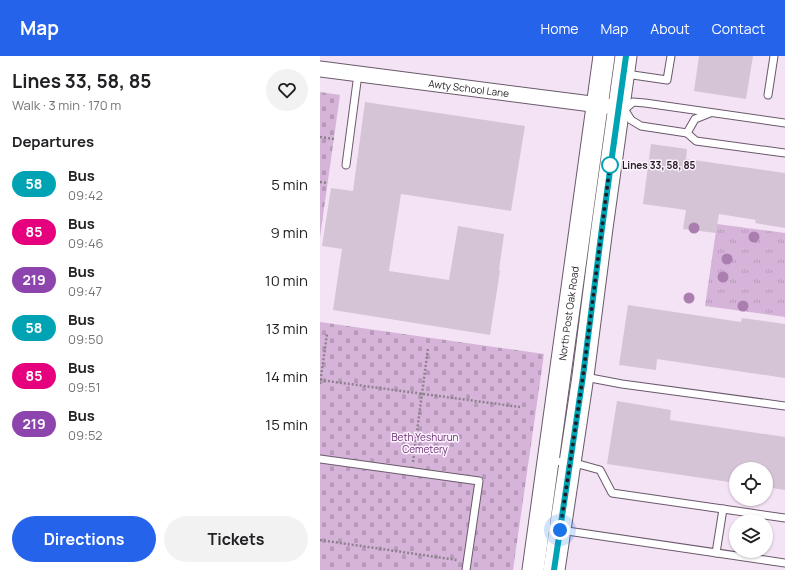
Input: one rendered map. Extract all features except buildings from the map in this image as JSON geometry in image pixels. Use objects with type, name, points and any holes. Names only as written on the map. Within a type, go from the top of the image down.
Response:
[{"type":"main road","name":"North Post Oak Road","points":[[533,570],[604,56]]},
{"type":"main road","points":[[554,570],[621,108],[624,65]]},
{"type":"street","name":"Awty School Lane","points":[[320,69],[621,108]]},
{"type":"lane","points":[[624,65],[667,80],[671,56]]},
{"type":"lane","points":[[768,95],[774,56]]},
{"type":"lane","points":[[346,165],[358,74]]},
{"type":"lane","points":[[785,123],[645,103],[633,102],[621,108],[631,120],[641,126],[687,132],[696,140],[785,153]]},
{"type":"lane","points":[[687,132],[695,119],[711,113]]},
{"type":"lane","points":[[583,376],[622,384],[785,406]]},
{"type":"lane","points":[[320,459],[479,481],[466,570]]},
{"type":"lane","points":[[548,460],[582,465],[600,470],[612,492],[785,518]]},
{"type":"lane","points":[[716,553],[723,509]]},
{"type":"lane","points":[[539,527],[785,563]]},
{"type":"path","points":[[320,137],[334,139]]},
{"type":"path","points":[[320,182],[328,183]]},
{"type":"path","points":[[320,384],[327,334]]},
{"type":"path","points":[[413,462],[428,348]]},
{"type":"path","points":[[320,380],[520,407]]},
{"type":"path","points":[[320,540],[457,560]]},
{"type":"green space","points":[[320,92],[340,95],[320,237]]},
{"type":"green space","points":[[717,224],[785,233],[785,317],[705,306]]},
{"type":"green space","name":"Beth Yeshurun Cemetery","points":[[320,322],[544,354],[513,570],[320,570]]},
{"type":"bus line","name":"58","points":[[554,570],[583,376],[626,56]]},
{"type":"place","name":"Lines 33, 58, 85","points":[[610,165]]},
{"type":"route","points":[[560,530],[583,376],[610,165]]}]
